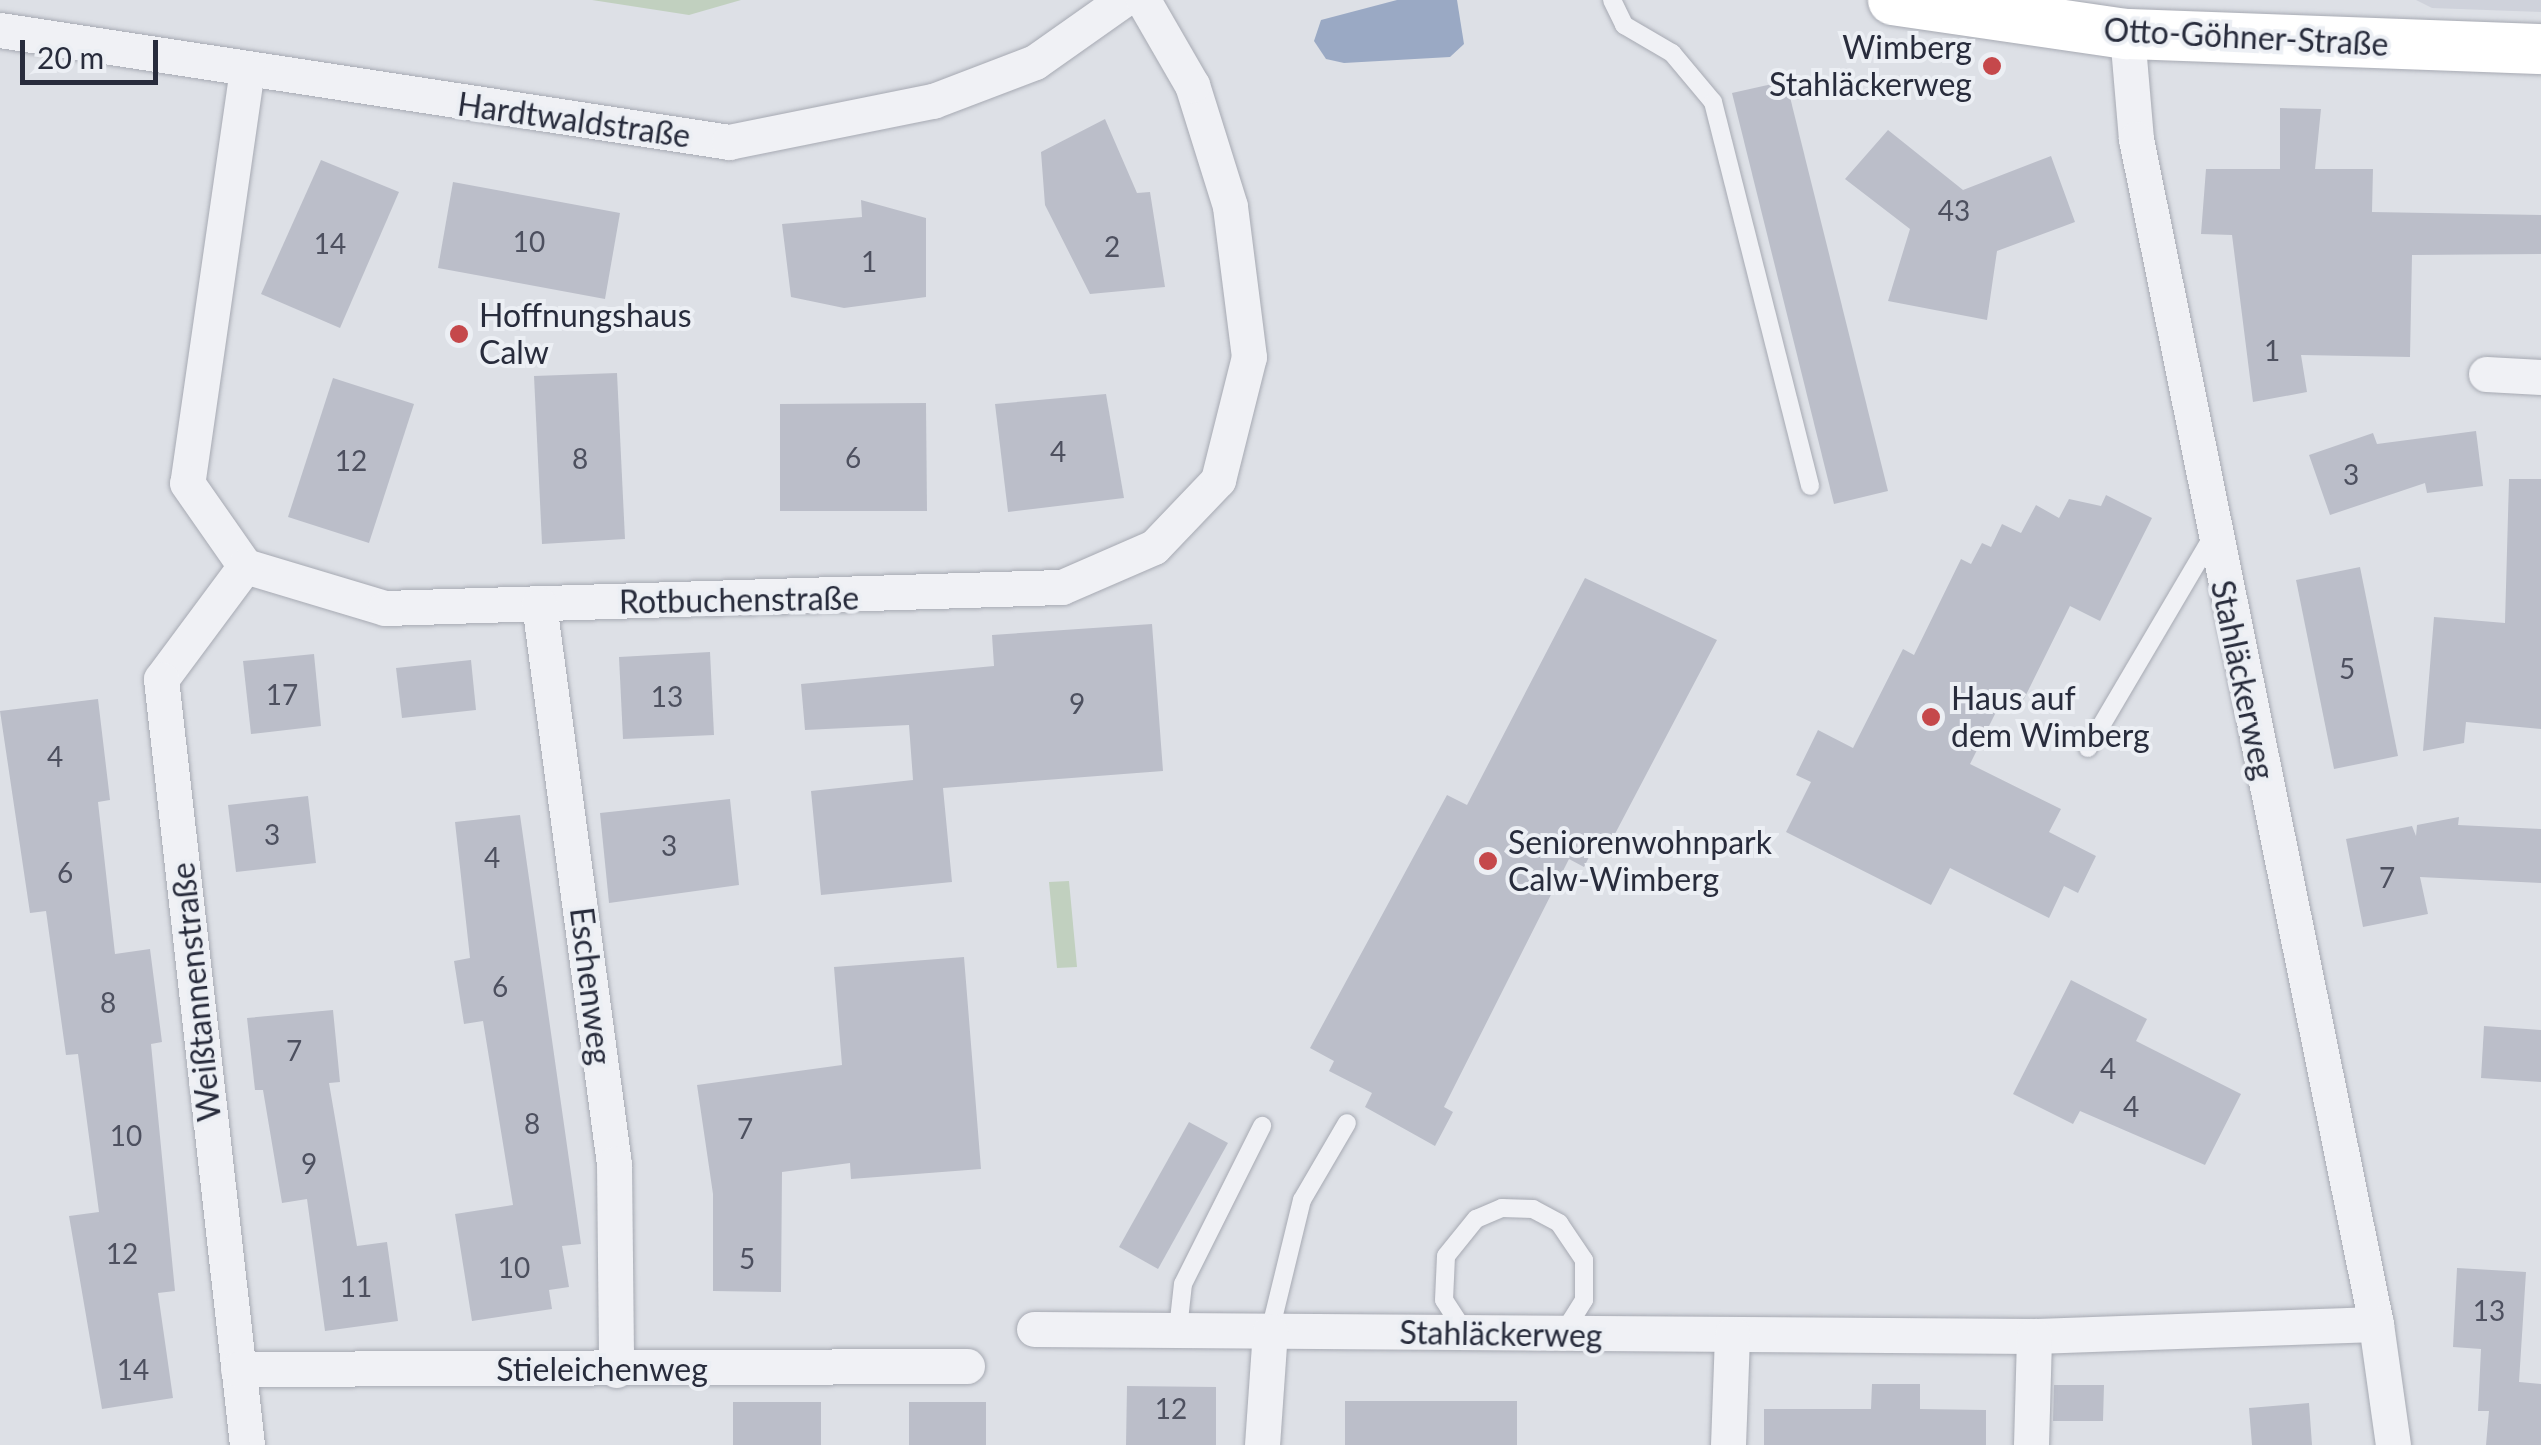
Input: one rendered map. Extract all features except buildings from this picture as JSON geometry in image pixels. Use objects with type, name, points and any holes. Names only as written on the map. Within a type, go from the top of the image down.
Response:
[{"type":"street","name":"Hardtwaldstraße","points":[[0,30],[729,142],[933,100],[1035,62],[1123,0]]},
{"type":"street","name":"Rotbuchenstraße","points":[[245,566],[386,608],[1062,587],[1154,547],[1218,480],[1249,357],[1230,206],[1192,86],[1143,0]]},
{"type":"street","name":"Otto-Göhner-Straße","points":[[1893,0],[2127,34],[2541,50]]},
{"type":"street","name":"Stahläckerweg","points":[[2127,34],[2136,139],[2376,1324],[2393,1445]]},
{"type":"street","points":[[245,566],[187,483],[247,70]]},
{"type":"street","points":[[2486,374],[2541,376]]},
{"type":"street","name":"Weißtannenstraße","points":[[245,566],[161,679],[247,1445]]},
{"type":"street","name":"Eschenweg","points":[[539,604],[614,1164],[616,1370]]},
{"type":"street","name":"Stahläckerweg","points":[[1034,1329],[1560,1338],[1732,1334],[2034,1336],[2376,1324]]},
{"type":"street","points":[[1262,1445],[1270,1331]]},
{"type":"street","points":[[1728,1445],[1732,1334]]},
{"type":"street","points":[[2031,1445],[2034,1336]]},
{"type":"street","name":"Stieleichenweg","points":[[238,1369],[967,1366]]},
{"type":"lane","points":[[1612,0],[1624,25],[1672,53],[1713,102],[1810,486]]},
{"type":"lane","points":[[2088,748],[2214,536]]},
{"type":"lane","points":[[1270,1331],[1302,1200],[1347,1123]]},
{"type":"lane","points":[[1178,1330],[1183,1284],[1262,1126]]},
{"type":"lane","points":[[1466,1334],[1444,1300],[1446,1256],[1476,1219],[1502,1208],[1533,1209],[1559,1224],[1584,1260],[1584,1300],[1560,1338]]},
{"type":"shaded area","points":[[2416,0],[2541,0],[2541,12],[2432,8]]},
{"type":"green space","points":[[592,0],[741,0],[689,15]]},
{"type":"green space","points":[[1069,881],[1077,967],[1057,968],[1049,882]]},
{"type":"water","points":[[1397,0],[1457,0],[1464,44],[1450,57],[1344,63],[1326,59],[1314,41],[1321,20]]},
{"type":"place","name":"Wimberg Stahläckerweg","points":[[1992,66]]},
{"type":"place","name":"Hoffnungshaus Calw","points":[[459,334]]},
{"type":"place","name":"Haus auf dem Wimberg","points":[[1931,717]]},
{"type":"place","name":"Seniorenwohnpark Calw-Wimberg","points":[[1488,861]]}]
